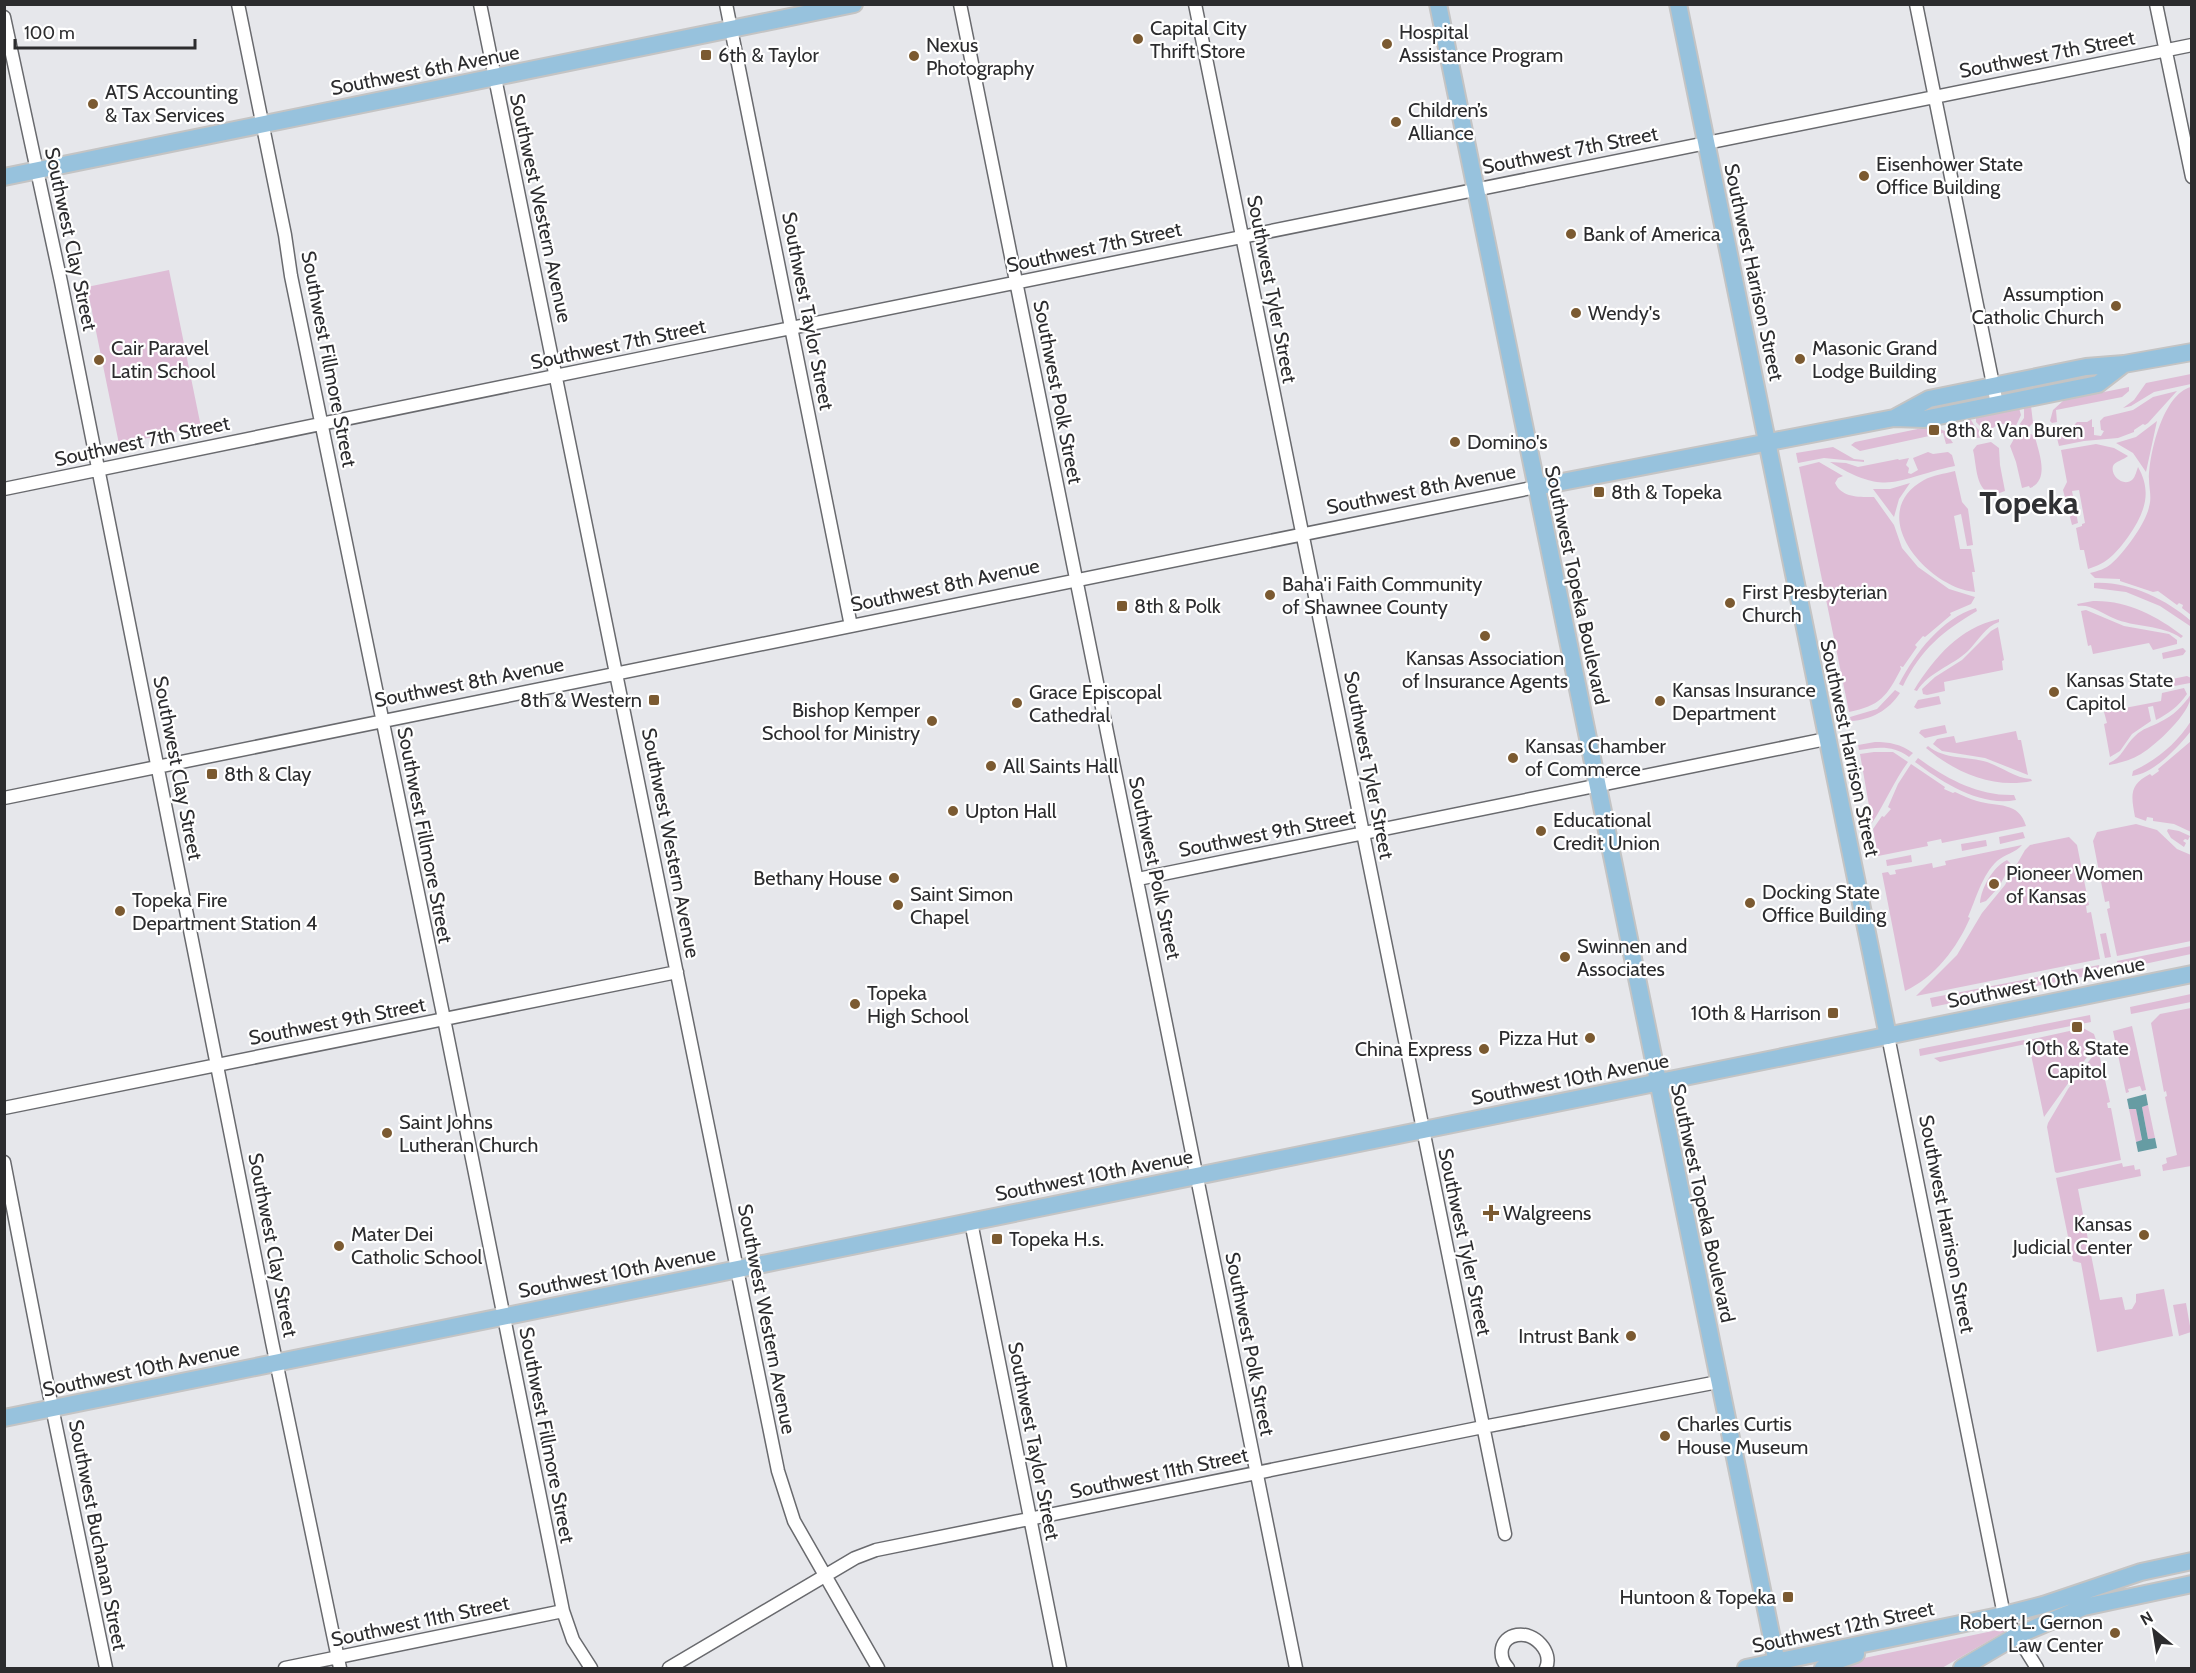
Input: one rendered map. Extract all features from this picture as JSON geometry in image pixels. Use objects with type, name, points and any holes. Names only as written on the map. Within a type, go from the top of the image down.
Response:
[{"type":"main road","name":"Southwest 6th Avenue","points":[[4,177],[854,4]]},
{"type":"main road","name":"Southwest Topeka Boulevard","points":[[1438,4],[1777,1665]]},
{"type":"main road","name":"Southwest Harrison Street","points":[[1678,4],[1888,1036]]},
{"type":"main road","name":"Southwest 8th Avenue","points":[[1894,418],[1929,399],[2086,367],[2124,364],[2192,351]]},
{"type":"main road","name":"Southwest 8th Avenue","points":[[1536,487],[1894,418],[1924,419],[2098,384],[2124,364]]},
{"type":"main road","name":"Southwest 10th Avenue","points":[[4,1418],[2192,974]]},
{"type":"main road","name":"Southwest 12th Street","points":[[1746,1668],[1777,1665],[2004,1615],[2043,1605],[2141,1572],[2192,1561]]},
{"type":"main road","points":[[1962,1668],[2018,1635],[2084,1607],[2192,1584]]},
{"type":"main road","points":[[1823,1668],[1849,1656],[1923,1640],[2004,1615]]},
{"type":"street","name":"Southwest Fillmore Street","points":[[237,4],[563,1611],[573,1640],[591,1668]]},
{"type":"street","name":"Southwest Western Avenue","points":[[480,4],[778,1472],[794,1521],[878,1668]]},
{"type":"street","name":"Southwest Taylor Street","points":[[726,4],[851,626]]},
{"type":"street","name":"Southwest Polk Street","points":[[960,4],[1296,1668]]},
{"type":"street","name":"Southwest Tyler Street","points":[[1195,4],[1505,1534]]},
{"type":"street","points":[[1916,4],[1997,404]]},
{"type":"street","points":[[2156,4],[2192,177]]},
{"type":"street","name":"Southwest Clay Street","points":[[4,17],[99,470],[339,1663]]},
{"type":"street","name":"Southwest 7th Street","points":[[4,489],[2192,45]]},
{"type":"street","name":"Southwest 8th Avenue","points":[[4,798],[1536,487]]},
{"type":"street","name":"Southwest 9th Street","points":[[1138,879],[1826,739]]},
{"type":"street","name":"Southwest 9th Street","points":[[4,1108],[677,972]]},
{"type":"street","name":"Southwest Harrison Street","points":[[1888,1036],[2004,1615],[2037,1668]]},
{"type":"street","name":"Southwest Buchanan Street","points":[[4,1162],[106,1668]]},
{"type":"street","name":"Southwest Taylor Street","points":[[971,1222],[1060,1668]]},
{"type":"street","name":"Southwest 11th Street","points":[[669,1668],[855,1558],[876,1550],[1483,1427],[1718,1382]]},
{"type":"street","name":"Southwest 11th Street","points":[[285,1668],[339,1663],[563,1611]]},
{"type":"street","points":[[1508,1668],[1501,1658],[1503,1646],[1511,1636],[1524,1635],[1544,1647],[1548,1658],[1546,1668]]},
{"type":"shaded area","points":[[169,270],[201,427],[119,444],[87,287]]},
{"type":"shaded area","points":[[2191,374],[2191,384],[2154,392],[2131,406],[2123,408],[2134,400],[2146,383]]},
{"type":"shaded area","points":[[2129,387],[2129,391],[2122,397],[2056,410],[2057,422],[2050,421],[2053,410],[2064,400]]},
{"type":"shaded area","points":[[2192,387],[2191,615],[2182,608],[2183,605],[2179,603],[2177,605],[2158,591],[2153,592],[2120,581],[2120,579],[2095,578],[2090,573],[2111,564],[2128,545],[2144,521],[2150,503],[2149,479],[2152,455],[2160,426],[2173,401],[2181,392]]},
{"type":"shaded area","points":[[2177,391],[2148,423],[2143,424],[2134,432],[2118,438],[2059,446],[2056,434],[2059,429],[2092,419],[2094,435],[2101,436],[2104,431],[2101,430],[2100,421],[2104,417],[2133,410],[2153,397]]},
{"type":"shaded area","points":[[2031,406],[2033,423],[2028,428],[2021,429],[2019,425],[2024,418],[2024,407]]},
{"type":"shaded area","points":[[2019,408],[2021,415],[2014,430],[2007,425],[2000,424],[1988,434],[1976,422],[1976,417]]},
{"type":"shaded area","points":[[1970,418],[1984,435],[1982,437],[1975,438],[1967,434],[1964,421]]},
{"type":"shaded area","points":[[2157,421],[2146,472],[2133,453],[2116,443],[2136,437]]},
{"type":"shaded area","points":[[1932,426],[1945,431],[1953,443],[1946,444],[1943,433],[1860,451],[1851,445],[1855,442]]},
{"type":"shaded area","points":[[2031,434],[2035,437],[2042,466],[2040,479],[2030,488],[2029,486],[2022,488],[2010,446],[2015,437]]},
{"type":"shaded area","points":[[1991,442],[1999,448],[2005,491],[1994,495],[1983,489],[1980,483],[1973,450],[1977,445]]},
{"type":"shaded area","points":[[2096,444],[2114,448],[2128,456],[2114,464],[2114,474],[2118,480],[2126,482],[2134,478],[2138,467],[2143,477],[2146,495],[2142,512],[2124,543],[2106,560],[2088,569],[2084,550],[2080,550],[2076,528],[2085,523],[2079,490],[2072,491],[2078,523],[2072,525],[2063,490],[2067,482],[2061,450]]},
{"type":"shaded area","points":[[1833,447],[1854,459],[1864,460],[1864,462],[1824,458],[1798,463],[1796,453]]},
{"type":"shaded area","points":[[1928,452],[1933,454],[1948,452],[1952,455],[1955,466],[1905,480],[1880,482],[1850,473],[1830,462],[1846,463],[1858,467],[1909,458],[1906,465],[1909,468],[1908,473],[1911,474],[1918,470],[1913,458]]},
{"type":"shaded area","points":[[1819,462],[1843,476],[1835,483],[1842,492],[1852,496],[1874,497],[1894,525],[1902,548],[1918,567],[1949,589],[1975,597],[1971,604],[1950,613],[1951,615],[1925,637],[1923,636],[1915,645],[1917,647],[1903,667],[1900,666],[1901,669],[1887,693],[1868,707],[1849,712],[1799,467]]},
{"type":"shaded area","points":[[1955,471],[1962,502],[1968,509],[1973,545],[1967,546],[1961,514],[1954,516],[1960,549],[1971,549],[1975,572],[1972,572],[1975,592],[1957,587],[1939,578],[1922,564],[1909,547],[1901,529],[1900,511],[1907,494],[1927,478]]},
{"type":"shaded area","points":[[1910,483],[1899,499],[1894,517],[1873,489],[1890,489]]},
{"type":"shaded area","points":[[2094,583],[2120,585],[2146,593],[2181,613],[2191,621],[2190,626],[2160,606],[2126,592],[2094,588]]},
{"type":"shaded area","points":[[2093,601],[2130,606],[2163,622],[2183,636],[2181,638],[2165,630],[2121,621],[2077,604]]},
{"type":"shaded area","points":[[1976,608],[1977,611],[1934,642],[1917,661],[1903,686],[1899,684],[1913,660],[1941,628],[1963,613]]},
{"type":"shaded area","points":[[2086,610],[2124,626],[2169,634],[2177,640],[2177,644],[2153,650],[2149,643],[2093,654],[2091,645],[2088,646],[2081,611]]},
{"type":"shaded area","points":[[1999,619],[1999,622],[1986,630],[1968,651],[1934,674],[1917,691],[1914,690],[1949,646],[1972,629]]},
{"type":"shaded area","points":[[1998,627],[2004,660],[2002,661],[2003,670],[1944,682],[1945,691],[1923,694],[1922,689],[1935,677],[1962,660]]},
{"type":"shaded area","points":[[2183,648],[2186,651],[2183,655],[2163,659],[2162,653]]},
{"type":"shaded area","points":[[2187,676],[2191,678],[2190,683],[2169,687],[2167,680]]},
{"type":"shaded area","points":[[2184,688],[2187,694],[2184,698],[2160,718],[2156,720],[2153,706],[2148,707],[2151,721],[2132,734],[2120,751],[2110,757],[2104,712],[2161,701],[2162,693]]},
{"type":"shaded area","points":[[1895,690],[1900,693],[1885,709],[1866,719],[1851,721],[1850,717],[1877,709]]},
{"type":"shaded area","points":[[2191,694],[2190,701],[2180,719],[2155,743],[2133,758],[2109,765],[2138,733],[2165,720],[2181,707]]},
{"type":"shaded area","points":[[1939,696],[1941,704],[1917,709],[1914,707],[1918,700]]},
{"type":"shaded area","points":[[2191,721],[2191,731],[2172,752],[2149,770],[2132,776],[2133,771],[2150,762],[2173,744]]},
{"type":"shaded area","points":[[1945,725],[1947,733],[1925,738],[1919,733],[1921,730]]},
{"type":"shaded area","points":[[2016,731],[2018,740],[2021,740],[2028,775],[1985,758],[1942,751],[1933,744],[1937,739],[1954,736],[1956,743]]},
{"type":"shaded area","points":[[2191,741],[2191,832],[2174,824],[2153,821],[2153,818],[2147,817],[2146,821],[2135,817],[2132,797],[2138,782],[2159,771],[2158,769]]},
{"type":"shaded area","points":[[1875,742],[1895,744],[1913,753],[1909,757],[1897,750],[1885,748],[1859,750],[1858,745]]},
{"type":"shaded area","points":[[1928,746],[1949,756],[1987,762],[2032,781],[2003,783],[1976,777],[1950,765],[1926,748]]},
{"type":"shaded area","points":[[1893,752],[1908,762],[1872,823],[1860,754]]},
{"type":"shaded area","points":[[1918,758],[1963,785],[1988,793],[2014,795],[2016,800],[1989,800],[1962,791],[1915,762]]},
{"type":"shaded area","points":[[1911,764],[1945,787],[1944,789],[1953,793],[2013,809],[2023,818],[2026,826],[1942,843],[1941,839],[1927,842],[1928,846],[1878,856],[1873,829],[1882,816],[1884,817],[1891,809],[1888,807],[1898,784]]},
{"type":"shaded area","points":[[2136,824],[2157,830],[2177,849],[2191,855],[2191,941],[2117,956],[2107,909],[2110,908],[2109,901],[2105,902],[2093,841],[2097,832]]},
{"type":"shaded area","points":[[2168,829],[2190,836],[2188,840],[2183,841],[2186,843],[2184,847],[2171,838]]},
{"type":"shaded area","points":[[2023,832],[2025,838],[2000,844],[1999,837]]},
{"type":"shaded area","points":[[2069,837],[2077,845],[2089,905],[2086,906],[2087,913],[2091,912],[2100,959],[1916,996],[1957,955],[1982,913],[2005,885],[2025,850],[2030,845]]},
{"type":"shaded area","points":[[1986,840],[1987,846],[1962,851],[1961,844]]},
{"type":"shaded area","points":[[2022,845],[1997,861],[1987,873],[1968,917],[1970,918],[1952,951],[1926,978],[1905,991],[1882,873],[1896,874],[1895,870],[1932,863],[1933,868],[1946,865],[1945,861]]},
{"type":"shaded area","points":[[1911,855],[1912,862],[1887,866],[1886,860]]},
{"type":"shaded area","points":[[2007,860],[2011,864],[2000,885],[1993,881],[1991,885],[1997,889],[1986,901],[1980,903],[1989,878]]},
{"type":"shaded area","points":[[2106,933],[2111,957],[2105,958],[2100,934]]},
{"type":"shaded area","points":[[2191,946],[2191,954],[2121,969],[2118,967],[2117,961]]},
{"type":"shaded area","points":[[2099,965],[2101,973],[1932,1007],[1930,998]]},
{"type":"shaded area","points":[[2191,994],[2191,1002],[2131,1014],[2130,1007]]},
{"type":"shaded area","points":[[2191,1008],[2191,1166],[2163,1171],[2162,1165],[2167,1163],[2166,1158],[2177,1155],[2151,1023],[2160,1014]]},
{"type":"shaded area","points":[[2090,1015],[2091,1022],[1920,1056],[1919,1049]]},
{"type":"shaded area","points":[[2132,1026],[2146,1090],[2142,1091],[2140,1086],[2128,1089],[2129,1092],[2126,1093],[2113,1031]]},
{"type":"shaded area","points":[[2083,1028],[2094,1034],[2097,1043],[2044,1117],[2028,1040]]},
{"type":"shaded area","points":[[2024,1040],[2026,1044],[1940,1062],[1934,1058]]},
{"type":"shaded area","points":[[2098,1049],[2110,1102],[2107,1103],[2108,1108],[2111,1108],[2121,1160],[2057,1173],[2048,1123],[2068,1089]]},
{"type":"shaded area","points":[[2148,1105],[2155,1138],[2148,1139],[2142,1107]]},
{"type":"shaded area","points":[[2136,1108],[2142,1141],[2136,1142],[2129,1109]]},
{"type":"shaded area","points":[[2122,1163],[2123,1167],[2134,1165],[2135,1170],[2140,1169],[2141,1176],[2078,1189],[2100,1300],[2122,1297],[2125,1310],[2132,1309],[2136,1302],[2136,1294],[2164,1289],[2173,1336],[2097,1352],[2081,1263],[2073,1261],[2056,1178]]},
{"type":"shaded area","points":[[2186,1303],[2191,1332],[2179,1336],[2173,1305]]},
{"type":"shaded area","points":[[2005,1630],[2004,1632],[1942,1668],[1832,1668],[1850,1661]]},
{"type":"water","points":[[2146,1094],[2148,1105],[2142,1107],[2148,1139],[2155,1138],[2157,1148],[2138,1152],[2136,1142],[2142,1140],[2136,1109],[2129,1109],[2127,1099]]},
{"type":"place","name":"Capital City Thrift Store","points":[[1138,39]]},
{"type":"place","name":"Hospital Assistance Program","points":[[1387,44]]},
{"type":"place","name":"6th & Taylor","points":[[706,55]]},
{"type":"place","name":"Nexus Photography","points":[[914,56]]},
{"type":"place","name":"ATS Accounting & Tax Services","points":[[93,104]]},
{"type":"place","name":"Children’s Alliance","points":[[1396,122]]},
{"type":"place","name":"Eisenhower State Office Building","points":[[1864,176]]},
{"type":"place","name":"Bank of America","points":[[1571,234]]},
{"type":"place","name":"Assumption Catholic Church","points":[[2116,306]]},
{"type":"place","name":"Wendy's","points":[[1576,313]]},
{"type":"place","name":"Masonic Grand Lodge Building","points":[[1800,359]]},
{"type":"place","name":"Cair Paravel Latin School","points":[[99,360]]},
{"type":"place","name":"8th & Van Buren","points":[[1934,430]]},
{"type":"place","name":"Domino's","points":[[1455,442]]},
{"type":"place","name":"8th & Topeka","points":[[1599,492]]},
{"type":"place","name":"Baha'i Faith Community of Shawnee County","points":[[1270,595]]},
{"type":"place","name":"First Presbyterian Church","points":[[1730,603]]},
{"type":"place","name":"8th & Polk","points":[[1122,606]]},
{"type":"place","name":"Kansas Association of Insurance Agents","points":[[1485,636]]},
{"type":"place","name":"Kansas State Capitol","points":[[2054,692]]},
{"type":"place","name":"8th & Western","points":[[654,700]]},
{"type":"place","name":"Kansas Insurance Department","points":[[1660,701]]},
{"type":"place","name":"Grace Episcopal Cathedral","points":[[1017,703]]},
{"type":"place","name":"Bishop Kemper School for Ministry","points":[[932,721]]},
{"type":"place","name":"Kansas Chamber of Commerce","points":[[1513,758]]},
{"type":"place","name":"All Saints Hall","points":[[991,766]]},
{"type":"place","name":"8th & Clay","points":[[212,774]]},
{"type":"place","name":"Upton Hall","points":[[953,811]]},
{"type":"place","name":"Educational Credit Union","points":[[1541,831]]},
{"type":"place","name":"Bethany House","points":[[894,878]]},
{"type":"place","name":"Pioneer Women of Kansas","points":[[1994,884]]},
{"type":"place","name":"Docking State Office Building","points":[[1750,903]]},
{"type":"place","name":"Saint Simon Chapel","points":[[898,905]]},
{"type":"place","name":"Topeka Fire Department Station 4","points":[[120,911]]},
{"type":"place","name":"Swinnen and Associates","points":[[1565,957]]},
{"type":"place","name":"Topeka High School","points":[[855,1004]]},
{"type":"place","name":"10th & Harrison","points":[[1833,1013]]},
{"type":"place","name":"10th & State Capitol","points":[[2077,1027]]},
{"type":"place","name":"Pizza Hut","points":[[1590,1038]]},
{"type":"place","name":"China Express","points":[[1484,1049]]},
{"type":"place","name":"Saint Johns Lutheran Church","points":[[387,1133]]},
{"type":"place","name":"Walgreens","points":[[1491,1213]]},
{"type":"place","name":"Kansas Judicial Center","points":[[2144,1235]]},
{"type":"place","name":"Topeka H.s.","points":[[997,1239]]},
{"type":"place","name":"Mater Dei Catholic School","points":[[339,1246]]},
{"type":"place","name":"Intrust Bank","points":[[1631,1336]]},
{"type":"place","name":"Charles Curtis House Museum","points":[[1665,1436]]},
{"type":"place","name":"Huntoon & Topeka","points":[[1788,1597]]},
{"type":"place","name":"Robert L. Gernon Law Center","points":[[2115,1633]]},
{"type":"district","name":"Topeka","points":[[2029,503]]}]
